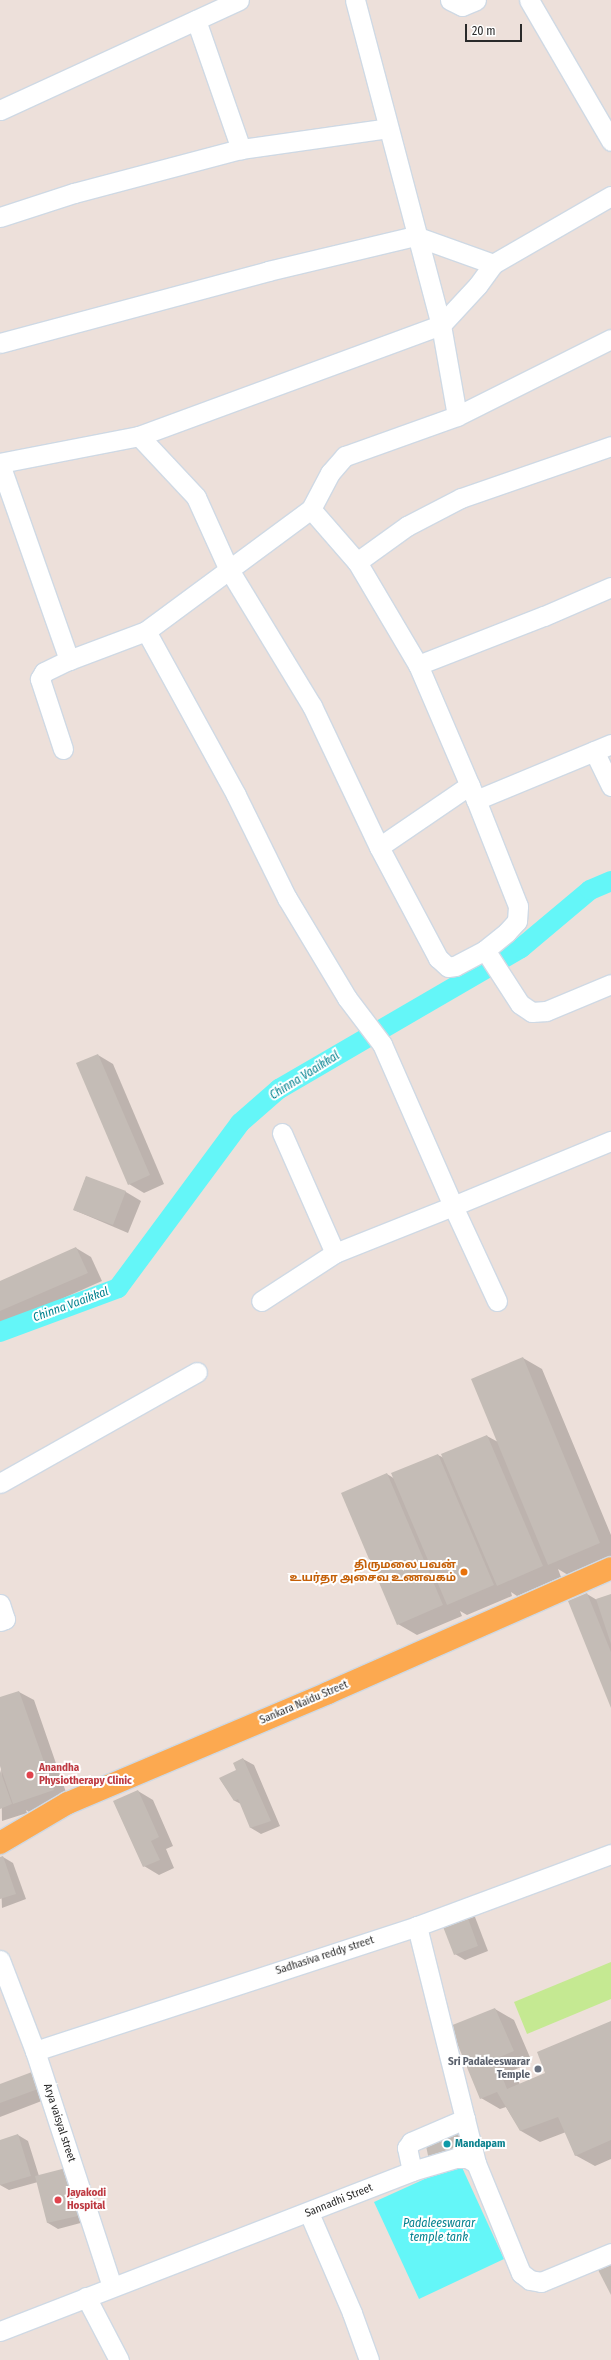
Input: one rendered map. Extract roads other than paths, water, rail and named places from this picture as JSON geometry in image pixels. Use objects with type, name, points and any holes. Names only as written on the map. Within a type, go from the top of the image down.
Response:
[{"type":"main road","name":"Sankara Naidu Street","points":[[0,1843],[68,1803],[328,1693],[611,1568]]},
{"type":"street","points":[[0,110],[239,0]]},
{"type":"street","points":[[355,0],[416,236],[441,325],[457,416]]},
{"type":"street","points":[[450,0],[462,6],[476,0]]},
{"type":"street","points":[[529,0],[611,141]]},
{"type":"street","points":[[196,20],[241,149]]},
{"type":"street","points":[[0,217],[74,193],[241,149],[388,128]]},
{"type":"street","points":[[69,660],[0,463],[139,436],[441,325],[478,285],[493,264],[611,196]]},
{"type":"street","points":[[0,343],[268,271],[416,236],[493,264]]},
{"type":"street","points":[[62,749],[40,679],[44,672],[69,660],[146,631],[204,590],[228,568],[311,509],[330,473],[345,456],[457,416],[611,339]]},
{"type":"street","points":[[139,436],[196,497],[228,568],[312,706],[379,847],[442,964],[448,967],[455,966],[488,954],[517,921],[519,913],[512,890],[473,792],[418,665],[357,562],[311,509]]},
{"type":"street","points":[[357,562],[408,526],[461,498],[611,446]]},
{"type":"street","points":[[418,665],[544,616],[611,587]]},
{"type":"street","points":[[146,631],[236,795],[287,898],[347,998],[382,1044],[453,1206],[497,1301]]},
{"type":"street","points":[[379,847],[473,792],[603,747],[611,786]]},
{"type":"street","points":[[488,954],[503,975],[520,1004],[532,1012],[546,1012],[611,984]]},
{"type":"street","points":[[282,1133],[335,1253]]},
{"type":"street","points":[[261,1301],[335,1253],[611,1141]]},
{"type":"street","points":[[0,1484],[196,1372]]},
{"type":"street","points":[[0,1604],[5,1619],[0,1621]]},
{"type":"street","name":"Sadhasiva reddy street","points":[[35,2051],[417,1926],[611,1854]]},
{"type":"street","points":[[417,1926],[476,2163],[521,2273],[530,2280],[541,2282],[611,2253]]},
{"type":"street","name":"Arya vaisyal street","points":[[0,1960],[35,2051],[112,2287]]},
{"type":"street","points":[[412,2171],[407,2148],[411,2142],[465,2118]]},
{"type":"street","name":"Sannadhi Street","points":[[0,2331],[309,2213],[412,2171],[456,2158],[467,2158],[476,2163]]},
{"type":"street","points":[[309,2213],[369,2360]]},
{"type":"street","points":[[86,2297],[118,2360]]},
{"type":"water","name":"Padaleeswarar temple tank","points":[[460,2163],[504,2259],[419,2299],[374,2202]]},
{"type":"waterway","name":"Chinna Vaaikkal","points":[[0,1332],[118,1288],[240,1123],[279,1089],[521,948],[590,890],[611,881]]},
{"type":"place","name":"திருமலை பவன் உயர்தர அசைவ உணவகம்","points":[[464,1572]]},
{"type":"place","name":"Anandha Physiotherapy Clinic","points":[[30,1775]]},
{"type":"place","name":"Sri Padaleeswarar Temple","points":[[538,2069]]},
{"type":"place","name":"Mandapam","points":[[447,2144]]},
{"type":"place","name":"Jayakodi Hospital","points":[[58,2200]]}]
